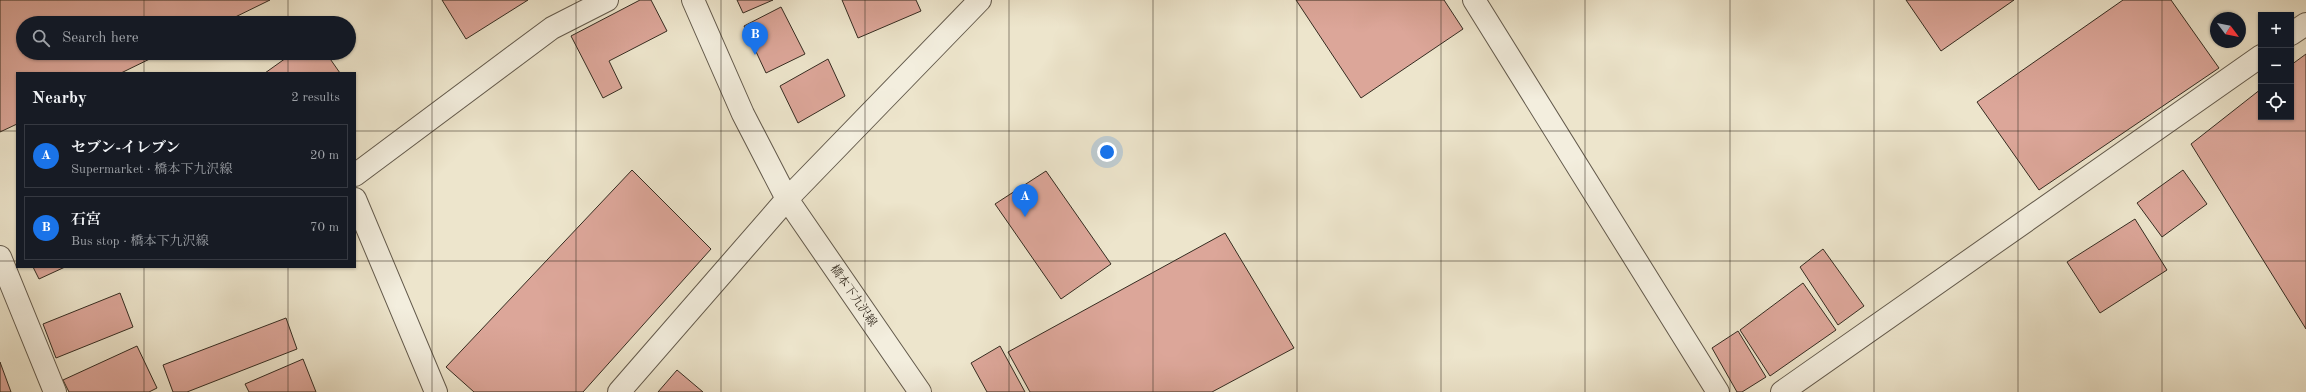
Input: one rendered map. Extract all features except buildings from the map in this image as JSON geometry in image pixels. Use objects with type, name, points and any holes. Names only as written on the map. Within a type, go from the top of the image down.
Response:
[{"type":"street","points":[[356,174],[552,28],[607,0]]},
{"type":"street","name":"橋本下九沢線","points":[[693,0],[743,114],[787,199],[920,392]]},
{"type":"street","points":[[619,392],[787,199],[980,0]]},
{"type":"street","points":[[1474,0],[1718,392]]},
{"type":"street","points":[[2294,32],[2306,24]]},
{"type":"street","points":[[1789,390],[2258,58]]},
{"type":"street","points":[[356,201],[436,392]]},
{"type":"street","points":[[0,257],[55,392]]},
{"type":"place","name":"石宮","points":[[755,55]]},
{"type":"place","name":"セブン-イレブン","points":[[1025,217]]}]
